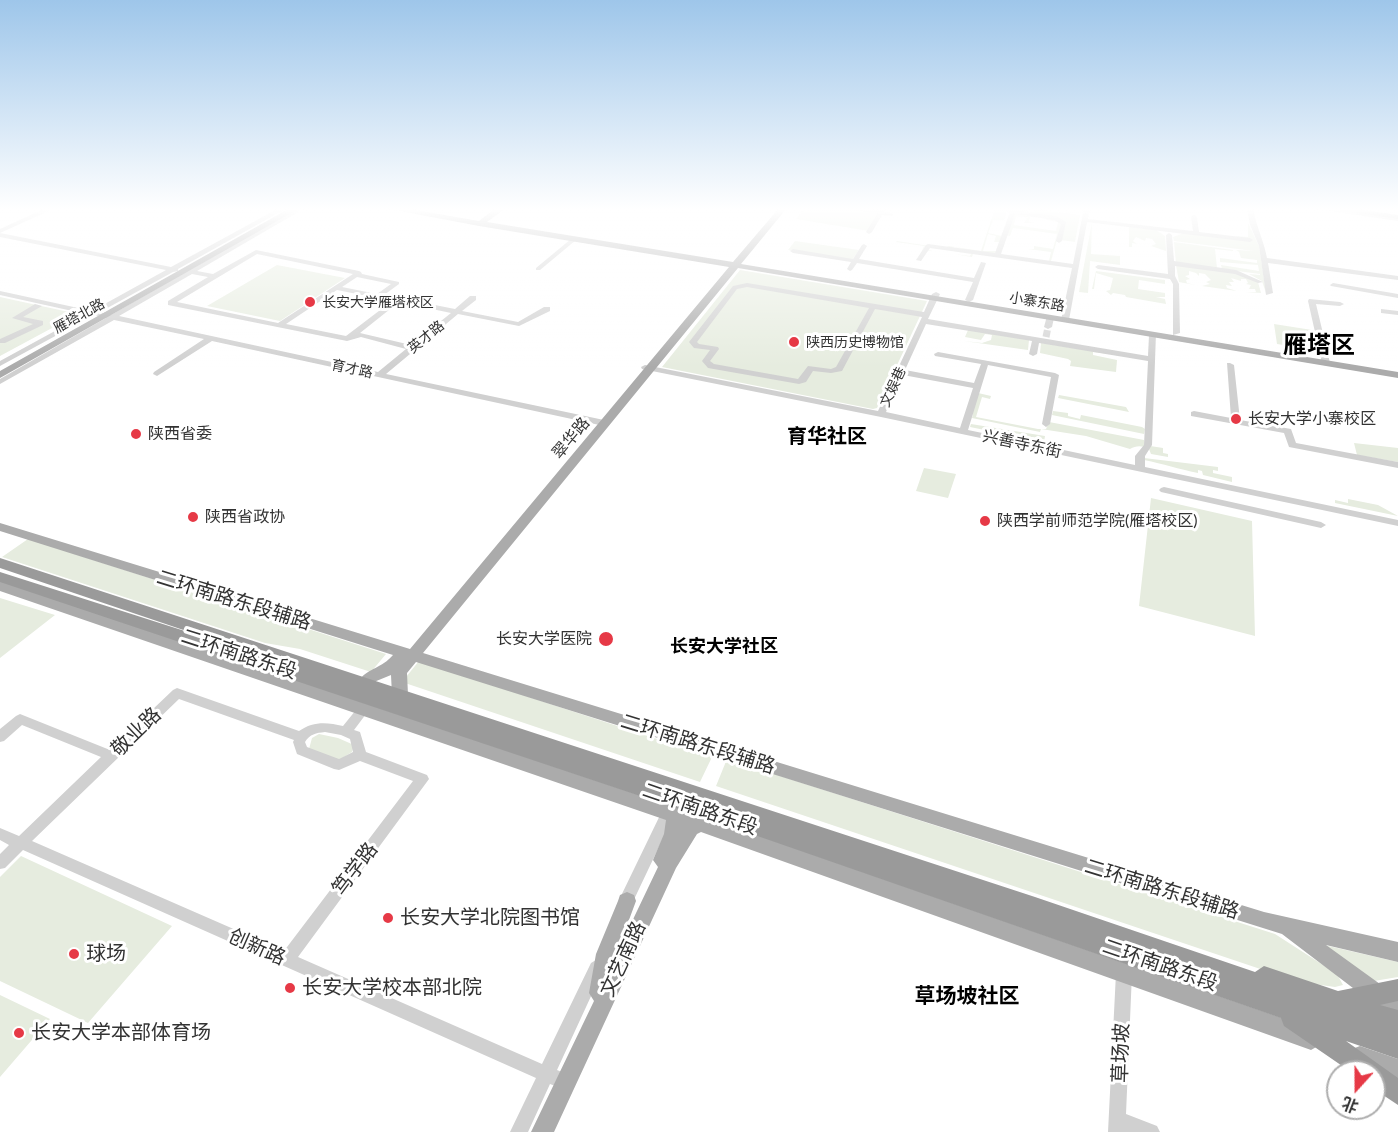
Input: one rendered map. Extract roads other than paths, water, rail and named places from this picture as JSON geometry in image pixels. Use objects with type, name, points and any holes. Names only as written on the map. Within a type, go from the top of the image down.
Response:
[{"type":"highway","name":"二环南路东段","points":[[0,563],[264,651],[400,691],[1398,1032]]},
{"type":"highway","name":"二环南路东段","points":[[0,577],[368,695],[672,809],[732,820],[1398,1047]]},
{"type":"highway","points":[[264,651],[310,659],[368,695],[400,691],[792,815],[1398,1022]]},
{"type":"highway","points":[[1206,967],[1257,974]]},
{"type":"highway","points":[[1337,1001],[1379,994]]},
{"type":"highway","points":[[1261,1000],[1311,1028],[1355,1060]]},
{"type":"highway","points":[[1386,1083],[1398,1093]]},
{"type":"main road","name":"雁塔北路","points":[[182,271],[199,261]]},
{"type":"main road","name":"雁塔北路","points":[[0,375],[200,261]]},
{"type":"main road","name":"小寨东路","points":[[713,261],[734,264]]},
{"type":"main road","name":"小寨东路","points":[[715,261],[935,297],[1049,322],[1066,318],[1176,333],[1398,375]]},
{"type":"main road","name":"翠华路","points":[[368,695],[390,669],[409,653],[736,261]]},
{"type":"main road","name":"翠华路","points":[[734,264],[737,261]]},
{"type":"main road","name":"小寨东路","points":[[935,297],[969,300],[1153,335],[1398,369]]},
{"type":"main road","name":"雁塔北路","points":[[0,371],[102,316]]},
{"type":"main road","name":"二环南路东段辅路","points":[[0,527],[1284,926],[1398,952]]},
{"type":"main road","points":[[0,536],[33,538]]},
{"type":"main road","points":[[0,586],[368,695]]},
{"type":"main road","name":"翠华路","points":[[400,691],[399,672],[409,653]]},
{"type":"main road","points":[[672,809],[698,823],[1398,1070]]},
{"type":"main road","name":"文艺南路","points":[[532,1132],[553,1076],[599,993],[666,851],[675,827],[672,809]]},
{"type":"main road","points":[[698,823],[732,820]]},
{"type":"main road","name":"文艺南路","points":[[542,1132],[670,861],[683,838],[698,823]]},
{"type":"main road","points":[[599,993],[606,954],[627,901]]},
{"type":"main road","points":[[1284,926],[1398,1010]]},
{"type":"street","points":[[133,261],[214,276]]},
{"type":"street","points":[[182,271],[198,261]]},
{"type":"street","points":[[182,271],[201,261]]},
{"type":"street","points":[[241,261],[171,303],[347,339],[361,335],[412,348]]},
{"type":"street","points":[[280,325],[359,273],[299,261]]},
{"type":"street","points":[[538,269],[548,261]]},
{"type":"street","points":[[850,269],[855,261],[976,280]]},
{"type":"street","points":[[1032,261],[1076,267]]},
{"type":"street","points":[[1066,318],[1077,261]]},
{"type":"street","points":[[1264,261],[1269,293]]},
{"type":"street","points":[[1270,261],[1398,278]]},
{"type":"street","points":[[969,300],[983,263]]},
{"type":"street","points":[[1176,333],[1176,284],[1172,277],[1171,263],[1236,272],[1260,282]]},
{"type":"street","points":[[1098,267],[1172,277]]},
{"type":"street","points":[[356,275],[397,283],[378,296]]},
{"type":"street","points":[[873,306],[838,369],[831,371],[811,368],[804,380],[795,382],[753,372],[710,366],[706,361],[715,349],[698,346],[693,342],[737,286],[747,285],[873,306],[925,318],[1152,359]]},
{"type":"street","points":[[1333,285],[1398,296]]},
{"type":"street","points":[[336,288],[519,324],[547,309]]},
{"type":"street","name":"育才路","points":[[0,293],[601,423]]},
{"type":"street","name":"文娱巷","points":[[881,414],[935,297]]},
{"type":"street","name":"英才路","points":[[380,375],[473,298]]},
{"type":"street","points":[[347,339],[398,300]]},
{"type":"street","points":[[1325,360],[1312,301],[1340,304]]},
{"type":"street","points":[[1,341],[40,323],[16,318],[38,306]]},
{"type":"street","points":[[1384,311],[1398,313]]},
{"type":"street","points":[[0,364],[102,316]]},
{"type":"street","points":[[0,382],[102,316]]},
{"type":"street","points":[[1140,469],[1140,456],[1148,447],[1153,335]]},
{"type":"street","points":[[154,373],[207,339]]},
{"type":"street","points":[[1033,354],[1042,340]]},
{"type":"street","points":[[938,354],[1055,375],[1046,424]]},
{"type":"street","points":[[963,431],[985,363]]},
{"type":"street","points":[[1230,364],[1236,421]]},
{"type":"street","name":"兴善寺东街","points":[[648,368],[881,414],[1398,523]]},
{"type":"street","points":[[743,387],[753,372]]},
{"type":"street","points":[[900,372],[977,387]]},
{"type":"street","points":[[1194,414],[1288,431],[1292,446],[1398,465]]},
{"type":"street","points":[[1164,490],[1321,525]]},
{"type":"street","name":"敬业路","points":[[0,863],[177,693],[301,737]]},
{"type":"street","points":[[346,731],[368,695]]},
{"type":"street","points":[[0,737],[20,719],[112,756]]},
{"type":"street","points":[[322,726],[346,731],[356,736],[360,755],[339,765],[302,750],[299,742],[301,737],[311,730],[322,726]]},
{"type":"street","name":"笃学路","points":[[287,960],[422,778],[360,755]]},
{"type":"street","points":[[519,1132],[553,1076],[610,928],[627,901],[672,809]]},
{"type":"street","name":"创新路","points":[[0,834],[553,1076]]},
{"type":"street","name":"草场坡","points":[[1118,1126],[1124,973]]},
{"type":"street","points":[[1118,1126],[1151,1132]]},
{"type":"tunnel","points":[[1046,337],[1048,327]]},
{"type":"place","name":"长安大学雁塔校区","points":[[310,302]]},
{"type":"place","name":"陕西历史博物馆","points":[[794,342]]},
{"type":"place","name":"长安大学小寨校区","points":[[1236,419]]},
{"type":"place","name":"陕西省委","points":[[136,434]]},
{"type":"place","name":"陕西省政协","points":[[193,517]]},
{"type":"place","name":"陕西学前师范学院(雁塔校区)","points":[[985,521]]},
{"type":"place","name":"长安大学医院","points":[[606,639]]},
{"type":"place","name":"长安大学北院图书馆","points":[[388,918]]},
{"type":"place","name":"球场","points":[[74,954]]},
{"type":"place","name":"长安大学校本部北院","points":[[290,988]]},
{"type":"place","name":"长安大学本部体育场","points":[[19,1033]]},
{"type":"district","name":"雁塔区","points":[[1319,345]]},
{"type":"district","name":"育华社区","points":[[827,437]]},
{"type":"district","name":"长安大学社区","points":[[724,646]]},
{"type":"district","name":"草场坡社区","points":[[967,996]]}]
